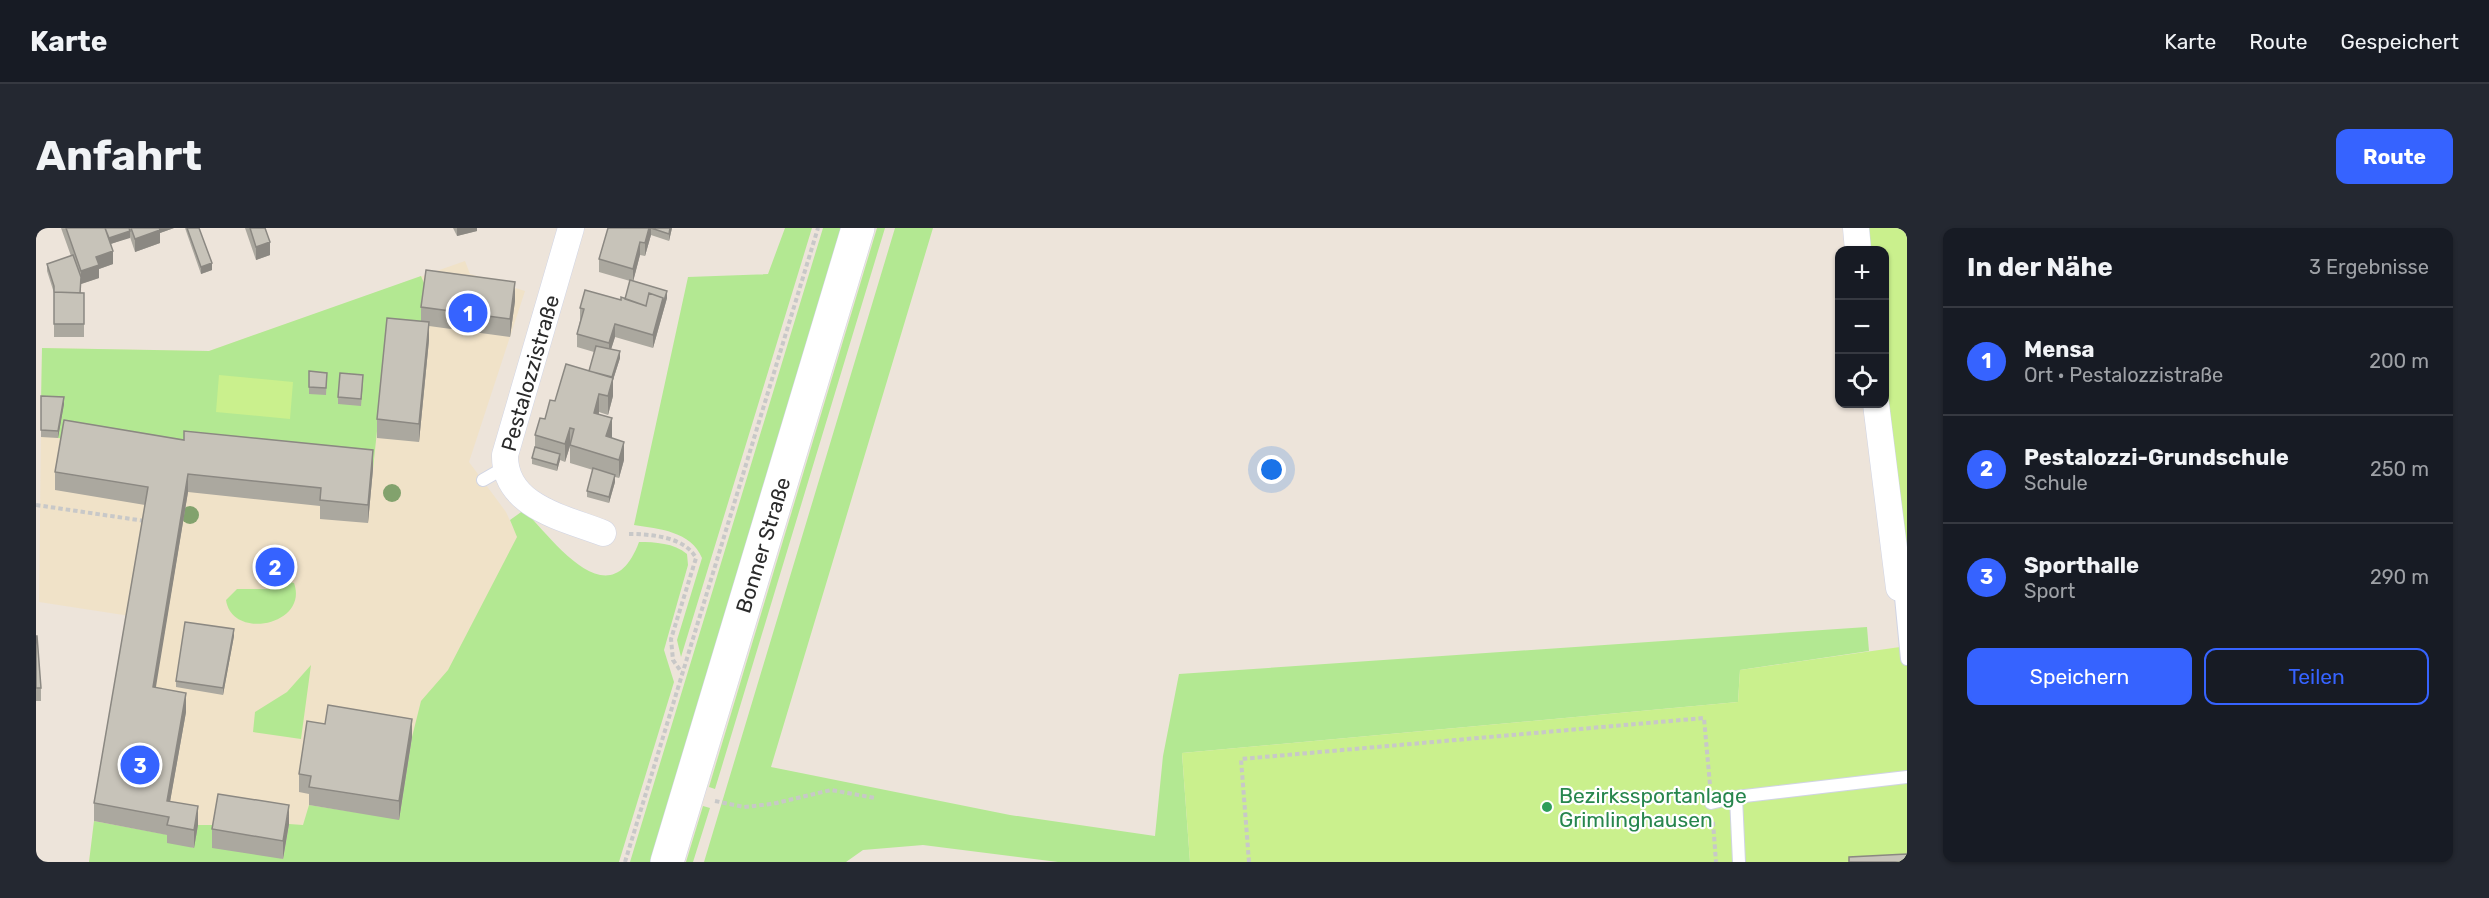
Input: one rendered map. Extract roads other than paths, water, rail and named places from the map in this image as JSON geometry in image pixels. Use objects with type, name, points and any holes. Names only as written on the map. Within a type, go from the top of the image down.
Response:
[{"type":"main road","name":"Bonner Straße","points":[[667,862],[858,228]]},
{"type":"street","name":"Pestalozzistraße","points":[[572,228],[505,455],[494,474],[542,510],[603,533]]},
{"type":"street","points":[[1856,228],[1858,246]]},
{"type":"street","points":[[1877,408],[1903,587]]},
{"type":"lane","points":[[1903,587],[1907,659]]},
{"type":"lane","points":[[1711,803],[1736,797],[1907,777]]},
{"type":"lane","points":[[1736,797],[1739,862]]},
{"type":"place","name":"Mensa","points":[[468,313]]},
{"type":"place","name":"Pestalozzi-Grundschule","points":[[275,567]]},
{"type":"place","name":"Sporthalle","points":[[140,765]]},
{"type":"place","name":"Bezirkssportanlage Grimlinghausen","points":[[1547,807]]}]
